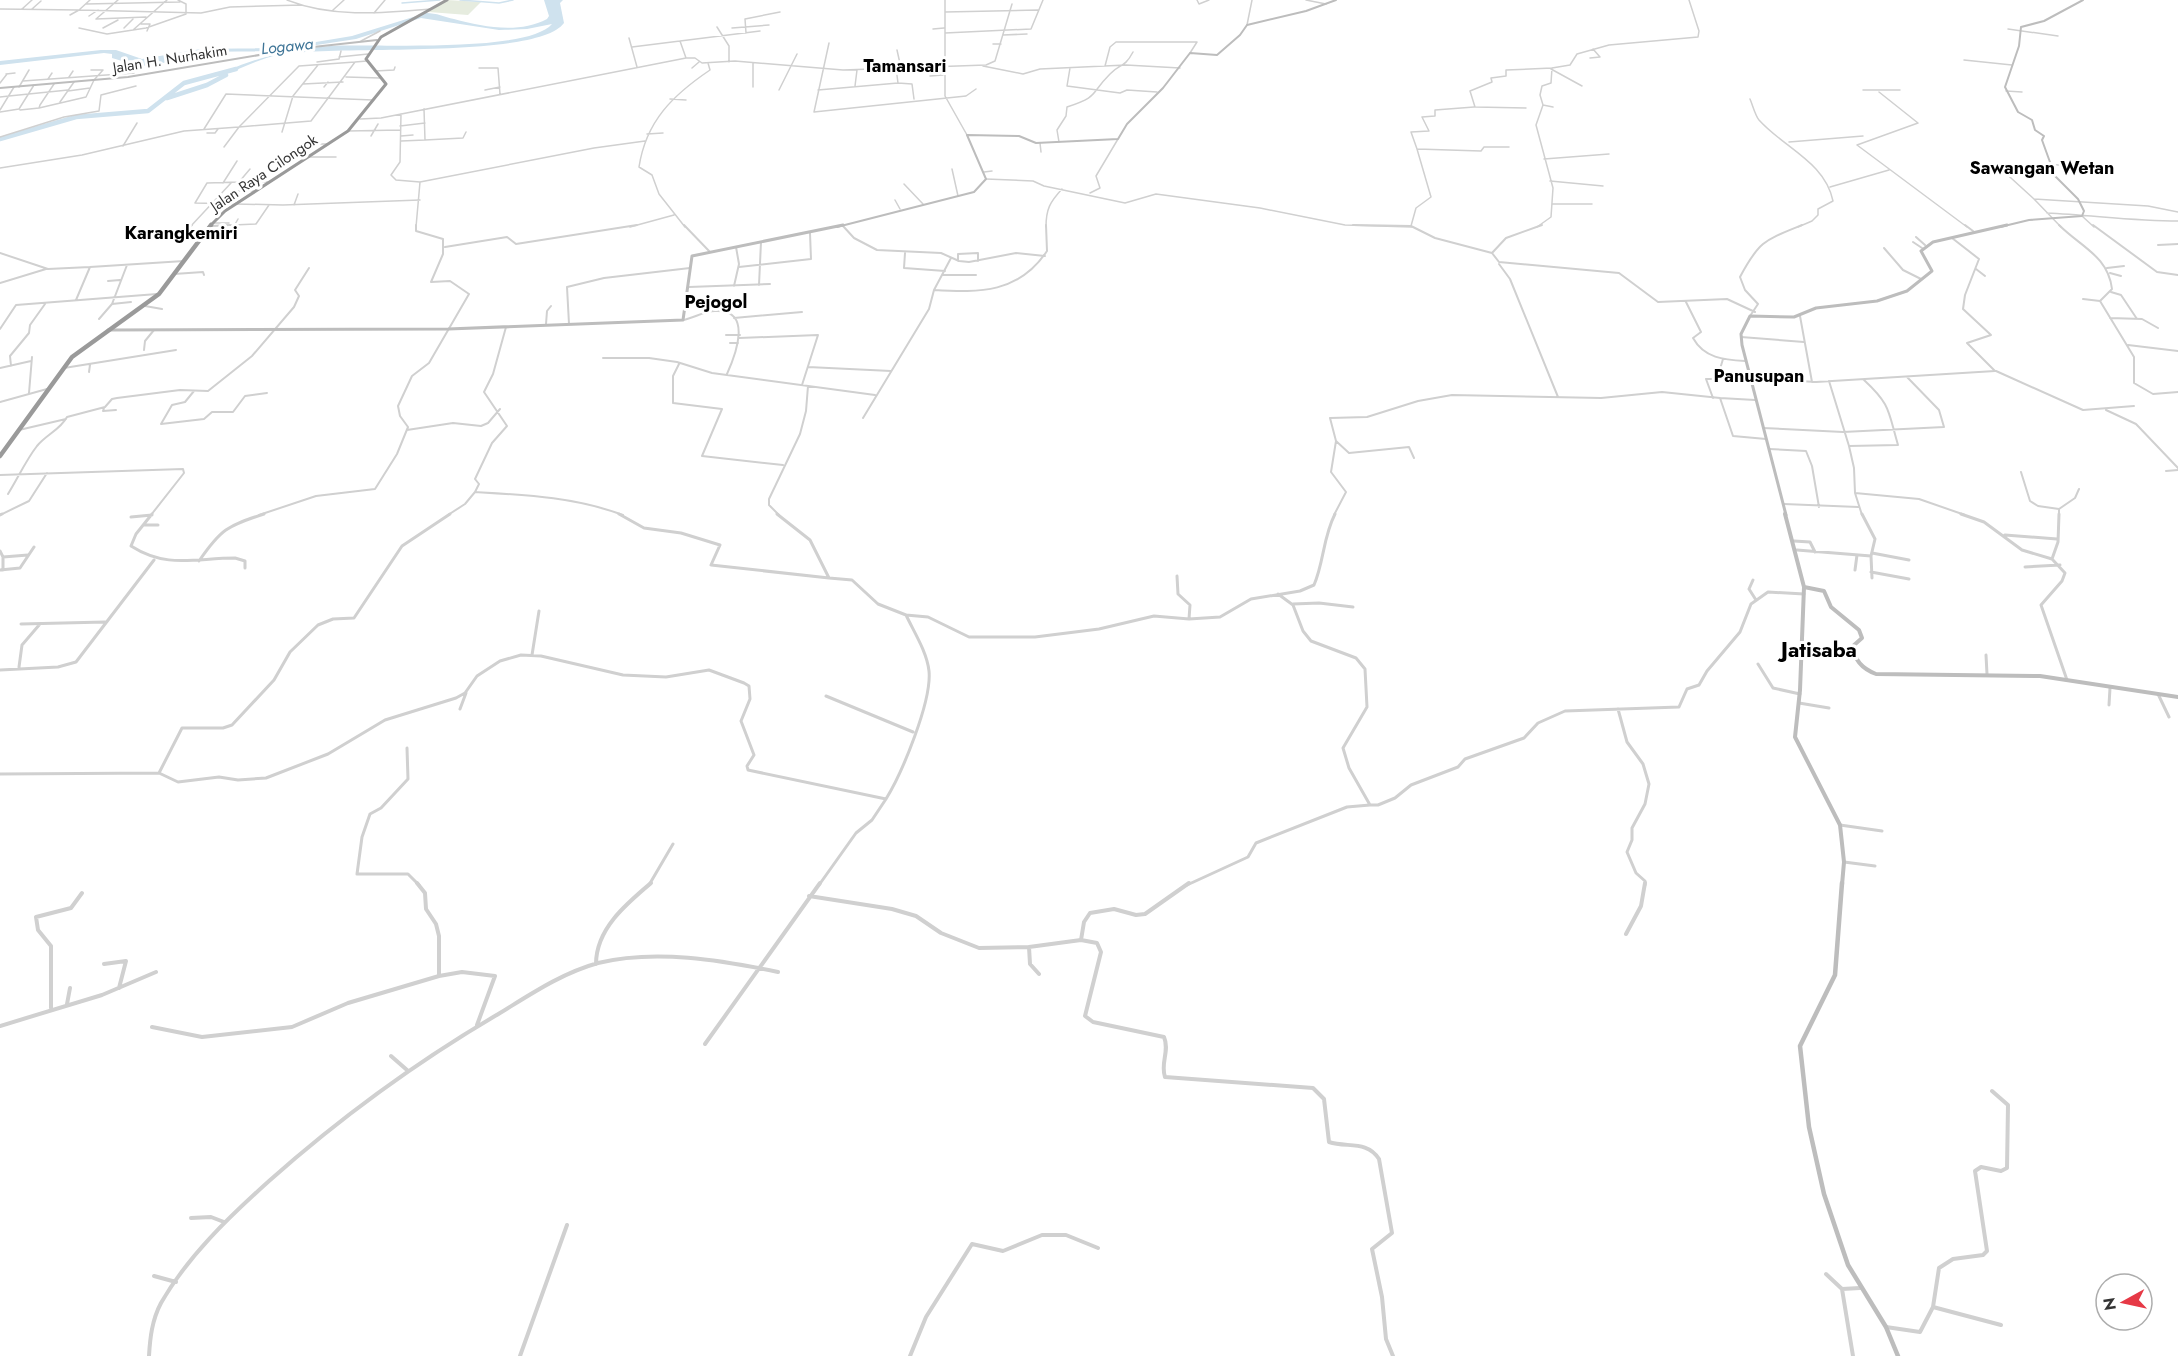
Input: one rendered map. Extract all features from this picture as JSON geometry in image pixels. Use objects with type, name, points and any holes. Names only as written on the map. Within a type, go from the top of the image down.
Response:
[{"type":"highway","points":[[382,77],[367,61],[376,42],[446,1]]},
{"type":"highway","name":"Jalan Raya Cilongok","points":[[0,456],[2,450],[72,357],[159,294],[209,226],[235,204],[348,131],[387,84],[382,77]]},
{"type":"street","points":[[21,9],[32,0]]},
{"type":"street","points":[[70,15],[80,10],[90,0]]},
{"type":"street","points":[[118,0],[96,19],[146,17]]},
{"type":"street","points":[[148,3],[152,0]]},
{"type":"street","points":[[133,30],[152,10],[167,0]]},
{"type":"street","points":[[286,0],[333,10],[374,13],[434,9]]},
{"type":"street","points":[[333,10],[344,0]]},
{"type":"street","points":[[374,13],[385,0]]},
{"type":"street","points":[[945,0],[943,65],[945,96],[967,135],[986,179]]},
{"type":"street","points":[[945,33],[1032,28],[1043,0]]},
{"type":"street","points":[[1197,0],[1199,3],[1209,0]]},
{"type":"street","points":[[1190,53],[1217,55],[1240,35],[1247,25],[1252,0]]},
{"type":"street","points":[[1306,0],[1326,4]]},
{"type":"street","points":[[1247,25],[1336,0]]},
{"type":"street","points":[[1475,106],[1471,90],[1488,86],[1492,82],[1491,78],[1506,76],[1505,70],[1569,65],[1575,54],[1612,44],[1698,37],[1699,31],[1689,0]]},
{"type":"street","points":[[2084,0],[2044,21],[2022,26],[2019,46],[2006,91],[2018,112],[2032,120],[2035,130],[2044,136],[2042,140],[2048,148],[2056,176],[2081,201],[2082,216],[2105,237],[2157,272],[2178,275]]},
{"type":"street","points":[[31,10],[43,2],[40,1]]},
{"type":"street","points":[[79,28],[90,29],[101,34],[142,29],[183,16],[186,12],[186,4],[179,2],[86,4]]},
{"type":"street","points":[[976,66],[994,62],[1012,4]]},
{"type":"street","points":[[0,9],[207,12],[230,7],[302,5]]},
{"type":"street","points":[[89,16],[99,10]]},
{"type":"street","points":[[115,13],[118,10]]},
{"type":"street","points":[[945,12],[1038,10]]},
{"type":"street","points":[[103,28],[118,19],[124,12]]},
{"type":"street","points":[[746,33],[745,19],[780,12]]},
{"type":"street","points":[[124,28],[134,18]]},
{"type":"street","points":[[139,24],[149,24],[149,27]]},
{"type":"street","points":[[732,28],[769,25]]},
{"type":"street","points":[[90,29],[97,26]]},
{"type":"street","points":[[147,31],[149,27]]},
{"type":"street","points":[[717,27],[724,36],[730,52],[729,62]]},
{"type":"street","points":[[933,29],[944,28]]},
{"type":"street","points":[[2008,28],[2058,36]]},
{"type":"street","points":[[361,41],[380,31]]},
{"type":"street","points":[[632,47],[760,31]]},
{"type":"street","points":[[1003,35],[1027,34]]},
{"type":"street","points":[[629,38],[637,67]]},
{"type":"street","name":"Jalan H. Nurhakim","points":[[0,88],[95,78],[117,78],[295,49],[361,41],[376,42]]},
{"type":"street","points":[[678,41],[686,58]]},
{"type":"street","points":[[1089,194],[1100,188],[1096,176],[1127,124],[1180,68],[1197,42],[1116,42],[1110,46],[1105,67]]},
{"type":"street","points":[[829,44],[815,112],[914,99],[966,96],[976,89]]},
{"type":"street","points":[[993,44],[1001,44]]},
{"type":"street","points":[[1590,58],[1600,57],[1593,49]]},
{"type":"street","points":[[897,50],[901,68]]},
{"type":"street","points":[[337,63],[340,51]]},
{"type":"street","points":[[1059,142],[1057,130],[1066,116],[1067,107],[1090,100],[1111,72],[1126,65],[1133,52]]},
{"type":"street","points":[[224,147],[238,127],[299,66],[369,53]]},
{"type":"street","points":[[779,90],[797,54]]},
{"type":"street","points":[[348,63],[352,56]]},
{"type":"street","points":[[360,119],[401,114],[686,58],[695,58],[699,62],[708,63],[753,63],[857,70],[943,65],[976,66],[1027,73],[1040,69],[1126,65],[1180,68]]},
{"type":"street","points":[[1964,60],[2012,65]]},
{"type":"street","points":[[318,63],[367,61]]},
{"type":"street","points":[[0,168],[123,146],[178,132],[313,120],[343,82],[355,62]]},
{"type":"street","points":[[692,68],[699,62]]},
{"type":"street","points":[[295,63],[299,66]]},
{"type":"street","points":[[282,132],[293,96],[318,63]]},
{"type":"street","points":[[708,63],[710,70],[670,99],[656,115],[647,134],[640,169],[652,175],[659,194],[674,215],[710,252]]},
{"type":"street","points":[[753,63],[753,87]]},
{"type":"street","points":[[346,67],[353,67]]},
{"type":"street","points":[[375,71],[394,70],[395,67]]},
{"type":"street","points":[[479,68],[498,68],[500,94]]},
{"type":"street","points":[[896,68],[898,83]]},
{"type":"street","points":[[1070,68],[1067,85],[1097,91],[1157,92]]},
{"type":"street","points":[[1552,68],[1582,86]]},
{"type":"street","points":[[1492,253],[1506,238],[1519,235],[1549,220],[1553,204],[1550,181],[1536,125],[1543,105],[1540,95],[1542,86],[1551,83],[1552,68]]},
{"type":"street","points":[[117,78],[124,69]]},
{"type":"street","points":[[23,81],[133,75],[138,69]]},
{"type":"street","points":[[630,69],[633,74]]},
{"type":"street","points":[[19,87],[29,70]]},
{"type":"street","points":[[0,111],[39,108],[85,98],[95,78],[102,70],[91,70]]},
{"type":"street","points":[[855,87],[857,70]]},
{"type":"street","points":[[69,77],[73,71]]},
{"type":"street","points":[[108,76],[110,72]]},
{"type":"street","points":[[0,83],[6,74],[15,73]]},
{"type":"street","points":[[48,79],[52,73]]},
{"type":"street","points":[[930,76],[943,75]]},
{"type":"street","points":[[80,81],[82,77]]},
{"type":"street","points":[[346,77],[382,77]]},
{"type":"street","points":[[60,102],[74,82]]},
{"type":"street","points":[[324,87],[328,82]]},
{"type":"street","points":[[302,84],[343,82]]},
{"type":"street","points":[[818,90],[898,83],[912,84],[914,99]]},
{"type":"street","points":[[39,108],[54,84]]},
{"type":"street","points":[[18,110],[34,86]]},
{"type":"street","points":[[0,137],[64,117],[99,111],[101,95],[136,86]]},
{"type":"street","points":[[0,111],[14,87]]},
{"type":"street","points":[[485,90],[500,87]]},
{"type":"street","points":[[0,97],[90,88]]},
{"type":"street","points":[[824,90],[825,94]]},
{"type":"street","points":[[1863,90],[1878,92],[1900,90]]},
{"type":"street","points":[[2006,91],[2022,92]]},
{"type":"street","points":[[315,97],[318,92]]},
{"type":"street","points":[[1878,92],[1918,123],[1857,144],[1973,231]]},
{"type":"street","points":[[204,129],[226,94],[375,100]]},
{"type":"street","points":[[670,99],[686,100]]},
{"type":"street","points":[[1750,99],[1758,119],[1807,158],[1830,187],[1832,203],[1818,209],[1815,219],[1774,236],[1752,251],[1740,281],[1758,304],[1741,337],[1755,400],[1797,550],[1804,587],[1800,694],[1795,736],[1798,746],[1827,796],[1840,825],[1844,862],[1835,975],[1800,1046],[1809,1127],[1824,1194],[1848,1265],[1886,1327],[1898,1356]]},
{"type":"street","points":[[1543,105],[1553,107]]},
{"type":"street","points":[[1411,226],[1416,208],[1431,197],[1411,132],[1430,131],[1422,117],[1436,116],[1435,110],[1475,106],[1526,108]]},
{"type":"street","points":[[424,109],[425,140]]},
{"type":"street","points":[[401,114],[400,162],[391,175],[396,180],[420,182],[594,148],[645,141]]},
{"type":"street","points":[[123,146],[137,123]]},
{"type":"street","points":[[348,131],[374,131],[426,123]]},
{"type":"street","points":[[371,136],[378,124]]},
{"type":"street","points":[[207,134],[215,133],[218,128]]},
{"type":"street","points":[[401,141],[463,138],[466,132]]},
{"type":"street","points":[[647,134],[663,133]]},
{"type":"street","points":[[401,136],[413,135]]},
{"type":"street","points":[[967,135],[1019,136],[1030,142],[1040,143],[1118,139]]},
{"type":"street","points":[[1787,142],[1863,136]]},
{"type":"street","points":[[1040,143],[1041,152]]},
{"type":"street","points":[[328,144],[317,144],[300,154],[310,157],[336,157]]},
{"type":"street","points":[[1418,149],[1481,151],[1484,147],[1509,147]]},
{"type":"street","points":[[1544,159],[1609,154]]},
{"type":"street","points":[[223,183],[237,161]]},
{"type":"street","points":[[2083,300],[2100,301],[2110,292],[2110,273],[2107,268],[2051,218],[2022,186],[2000,168],[2108,164]]},
{"type":"street","points":[[239,182],[250,169]]},
{"type":"street","points":[[952,170],[958,196]]},
{"type":"street","points":[[1830,187],[1889,170]]},
{"type":"street","points":[[984,172],[992,171]]},
{"type":"street","points":[[682,320],[689,287],[691,257],[843,226],[900,209],[958,196],[976,191],[986,179]]},
{"type":"street","points":[[986,179],[1033,181],[1128,204],[1154,194],[1270,209],[1346,225],[1411,226],[1435,238],[1492,253],[1510,279],[1558,397]]},
{"type":"street","points":[[1550,181],[1603,186]]},
{"type":"street","points":[[270,182],[207,183],[195,203],[294,205],[420,200]]},
{"type":"street","points":[[199,561],[218,534],[230,526],[316,496],[375,489],[397,454],[407,430],[398,406],[404,397],[406,387],[416,371],[429,363],[469,294],[450,282],[431,282],[445,247],[443,239],[416,231],[420,182]]},
{"type":"street","points":[[229,223],[187,230],[231,183]]},
{"type":"street","points":[[904,184],[923,204]]},
{"type":"street","points":[[934,290],[967,292],[1003,287],[1032,272],[1047,250],[1045,218],[1048,206],[1063,188]]},
{"type":"street","points":[[233,191],[256,191]]},
{"type":"street","points":[[294,205],[298,194]]},
{"type":"street","points":[[2034,199],[2148,206],[2178,212]]},
{"type":"street","points":[[895,200],[900,209]]},
{"type":"street","points":[[1553,204],[1592,204]]},
{"type":"street","points":[[209,226],[256,224],[269,205]]},
{"type":"street","points":[[2046,213],[2120,217],[2136,221],[2178,221]]},
{"type":"street","points":[[445,247],[507,237],[515,244],[639,225],[674,215]]},
{"type":"street","points":[[1913,242],[1924,246],[1973,231],[2029,220],[2082,216]]},
{"type":"street","points":[[234,226],[238,219]]},
{"type":"street","points":[[843,226],[851,237],[887,253],[939,253],[958,261],[1002,259],[1014,254],[1045,256]]},
{"type":"street","points":[[739,267],[785,264],[794,259],[811,259],[810,233]]},
{"type":"street","points":[[1916,237],[1924,246]]},
{"type":"street","points":[[1950,237],[1977,255],[1980,262],[1962,297],[1963,309],[1991,335],[1967,343],[1996,371],[2085,411],[2134,406]]},
{"type":"street","points":[[759,285],[761,242]]},
{"type":"street","points":[[2158,245],[2177,244]]},
{"type":"street","points":[[1750,316],[1800,316],[1816,308],[1892,297],[1907,291],[1932,272],[1921,253],[1924,246]]},
{"type":"street","points":[[734,286],[739,267],[736,247]]},
{"type":"street","points":[[1884,248],[1903,270],[1921,279]]},
{"type":"street","points":[[0,253],[48,269]]},
{"type":"street","points":[[905,253],[904,268],[945,271]]},
{"type":"street","points":[[958,261],[958,254],[978,253],[978,261]]},
{"type":"street","points":[[863,418],[929,309],[934,290],[951,258]]},
{"type":"street","points":[[0,283],[48,269],[184,261]]},
{"type":"street","points":[[1498,262],[1615,272],[1626,277],[1655,302],[1730,299],[1755,312]]},
{"type":"street","points":[[99,319],[112,304],[127,265]]},
{"type":"street","points":[[2107,268],[2124,266]]},
{"type":"street","points":[[76,300],[90,267]]},
{"type":"street","points":[[61,274],[65,268]]},
{"type":"street","points":[[19,430],[104,408],[117,398],[180,390],[208,391],[232,369],[250,358],[294,307],[299,296],[295,290],[309,268]]},
{"type":"street","points":[[569,324],[567,287],[604,278],[690,268]]},
{"type":"street","points":[[1976,269],[1985,276]]},
{"type":"street","points":[[174,274],[203,272],[204,275]]},
{"type":"street","points":[[2110,273],[2121,276]]},
{"type":"street","points":[[943,275],[976,275]]},
{"type":"street","points":[[108,281],[120,280]]},
{"type":"street","points":[[689,287],[770,284]]},
{"type":"street","points":[[2110,292],[2121,295],[2137,319]]},
{"type":"street","points":[[0,329],[16,305],[159,294]]},
{"type":"street","points":[[2100,301],[2134,357],[2132,379],[2134,383],[2153,394],[2178,392]]},
{"type":"street","points":[[112,304],[131,302]]},
{"type":"street","points":[[1686,302],[1701,332],[1693,338],[1697,345],[1710,358],[1745,361]]},
{"type":"street","points":[[11,366],[10,356],[29,333],[30,325],[45,304]]},
{"type":"street","points":[[144,305],[162,309]]},
{"type":"street","points":[[546,324],[547,311],[551,306]]},
{"type":"street","points":[[108,330],[448,329],[682,320],[720,310],[735,318],[802,312]]},
{"type":"street","points":[[1800,316],[1812,382]]},
{"type":"street","points":[[727,374],[740,336],[735,318]]},
{"type":"street","points":[[2110,318],[2145,319],[2158,328]]},
{"type":"street","points":[[159,773],[182,728],[224,728],[238,721],[274,680],[298,642],[322,622],[354,618],[402,546],[465,504],[479,484],[475,479],[492,443],[507,426],[500,409],[489,402],[484,392],[493,374],[506,327]]},
{"type":"street","points":[[144,350],[145,341],[154,330]]},
{"type":"street","points":[[726,335],[818,335],[802,385]]},
{"type":"street","points":[[1741,337],[1804,342]]},
{"type":"street","points":[[730,343],[738,343]]},
{"type":"street","points":[[2128,345],[2178,351]]},
{"type":"street","points":[[62,369],[176,350]]},
{"type":"street","points":[[618,357],[618,364]]},
{"type":"street","points":[[603,358],[649,358],[727,374],[875,395]]},
{"type":"street","points":[[0,368],[32,359],[29,393]]},
{"type":"street","points":[[1723,359],[1720,369],[1725,379]]},
{"type":"street","points":[[679,364],[672,376],[672,402],[722,409],[702,456],[783,465]]},
{"type":"street","points":[[89,372],[90,365]]},
{"type":"street","points":[[808,366],[891,371]]},
{"type":"street","points":[[1713,398],[1706,379],[1812,382],[1996,371]]},
{"type":"street","points":[[1763,428],[1843,432],[1944,427],[1940,410],[1907,378]]},
{"type":"street","points":[[1849,446],[1897,446],[1891,416],[1884,399],[1863,380]]},
{"type":"street","points":[[1829,381],[1849,446],[1856,478],[1855,493],[1858,507],[1875,539],[1871,554],[1872,578]]},
{"type":"street","points":[[808,386],[808,408],[793,448],[768,501],[776,513],[808,538],[821,557],[830,579]]},
{"type":"street","points":[[0,402],[47,389]]},
{"type":"street","points":[[194,391],[185,402],[172,405],[161,424],[204,420],[212,412],[232,412],[244,396],[267,393]]},
{"type":"street","points":[[474,492],[550,496],[582,502],[622,515],[644,528],[681,533],[720,545],[711,565],[830,579],[844,577],[855,581],[873,601],[885,608],[906,615],[928,617],[969,637],[1003,638],[1093,630],[1154,616],[1189,619],[1225,615],[1251,599],[1312,587],[1321,572],[1327,529],[1346,493],[1331,472],[1336,441],[1330,418],[1368,417],[1443,395],[1601,398],[1662,392],[1755,400]]},
{"type":"street","points":[[1720,398],[1732,435],[1766,439]]},
{"type":"street","points":[[104,408],[103,411],[117,410]]},
{"type":"street","points":[[407,430],[453,423],[481,426],[488,423],[500,409]]},
{"type":"street","points":[[2103,409],[2136,424],[2178,469]]},
{"type":"street","points":[[8,494],[39,444],[50,432],[62,427],[66,419]]},
{"type":"street","points":[[1336,441],[1349,453],[1409,447],[1414,458]]},
{"type":"street","points":[[1769,449],[1805,450],[1812,466],[1819,507]]},
{"type":"street","points":[[2166,471],[2178,469]]},
{"type":"street","points":[[0,475],[184,470],[136,534],[131,546],[154,560],[199,561],[240,558],[245,561],[245,568]]},
{"type":"street","points":[[2020,472],[2025,492],[2030,501],[2038,506],[2060,509],[2074,498],[2079,489]]},
{"type":"street","points":[[0,515],[29,501],[47,473]]},
{"type":"street","points":[[1855,493],[1919,499],[1984,522],[2022,550],[2052,559],[2060,565],[2064,573],[2062,581],[2041,605],[2067,680]]},
{"type":"street","points":[[1784,504],[1858,507]]},
{"type":"street","points":[[2052,559],[2058,551],[2060,509]]},
{"type":"street","points":[[132,517],[152,515]]},
{"type":"street","points":[[145,525],[158,525]]},
{"type":"street","points":[[1999,532],[2010,536],[2057,539]]},
{"type":"street","points":[[1794,541],[1810,542],[1815,552]]},
{"type":"street","points":[[0,551],[3,557],[1,570],[19,568],[34,547]]},
{"type":"street","points":[[1797,550],[1871,554],[1909,560]]},
{"type":"street","points":[[3,557],[28,555]]},
{"type":"street","points":[[1856,570],[1857,555]]},
{"type":"street","points":[[0,670],[19,667],[67,666],[76,662],[154,560]]},
{"type":"street","points":[[2025,567],[2060,565]]},
{"type":"street","points":[[1872,572],[1910,579]]},
{"type":"street","points":[[1177,576],[1178,594],[1190,605],[1189,619]]},
{"type":"street","points":[[1753,580],[1749,589],[1756,600]]},
{"type":"street","points":[[1804,587],[1824,591],[1831,607],[1859,630],[1861,640],[1853,646],[1853,653],[1861,666],[1870,672],[1884,675],[2040,676],[2178,697]]},
{"type":"street","points":[[1080,940],[1084,922],[1090,914],[1114,909],[1136,915],[1145,914],[1189,882],[1248,857],[1256,843],[1347,807],[1384,803],[1411,785],[1461,765],[1466,759],[1524,738],[1538,723],[1561,712],[1679,707],[1685,691],[1699,685],[1707,671],[1740,632],[1746,614],[1756,600],[1775,591],[1804,594]]},
{"type":"street","points":[[1278,594],[1284,601],[1292,604],[1319,603],[1353,607]]},
{"type":"street","points":[[1292,604],[1303,631],[1311,641],[1356,658],[1365,669],[1367,707],[1357,728],[1343,748],[1349,768],[1370,805]]},
{"type":"street","points":[[532,655],[539,611]]},
{"type":"street","points":[[705,1044],[855,833],[872,820],[895,786],[914,732],[930,672],[906,615]]},
{"type":"street","points":[[21,624],[105,622]]},
{"type":"street","points":[[19,667],[22,645],[41,623]]},
{"type":"street","points":[[460,709],[466,691],[477,676],[500,661],[513,656],[532,655],[623,675],[666,677],[709,670],[749,686],[750,694],[741,721],[754,755],[747,766],[748,770],[886,799]]},
{"type":"street","points":[[1986,656],[1987,674]]},
{"type":"street","points":[[1758,664],[1773,688],[1800,694]]},
{"type":"street","points":[[2109,705],[2110,688]]},
{"type":"street","points":[[0,774],[159,773],[178,782],[219,777],[238,780],[267,778],[328,754],[385,720],[442,704],[466,691]]},
{"type":"street","points":[[2158,694],[2169,717]]},
{"type":"street","points":[[826,696],[914,732]]},
{"type":"street","points":[[1799,703],[1829,708]]},
{"type":"street","points":[[1618,709],[1627,742],[1649,775],[1645,804],[1632,828],[1632,840],[1627,852],[1636,873],[1645,881],[1645,894],[1626,934]]},
{"type":"street","points":[[408,748],[408,779],[381,807],[370,814],[361,843],[357,874],[408,874],[425,892],[428,898],[426,909],[436,924],[439,936],[439,976]]},
{"type":"street","points":[[1840,825],[1882,831]]},
{"type":"street","points":[[596,964],[602,939],[612,920],[619,910],[652,882],[673,844]]},
{"type":"street","points":[[1844,862],[1875,866]]},
{"type":"street","points":[[51,1008],[51,946],[38,930],[36,917],[71,908],[82,893]]},
{"type":"street","points":[[809,896],[892,909],[916,916],[941,933],[979,948],[1029,946],[1080,940],[1097,942],[1101,952],[1085,1012],[1087,1019],[1164,1037],[1167,1045],[1162,1070],[1165,1077],[1307,1086],[1322,1095],[1329,1142],[1364,1145],[1375,1150],[1379,1159],[1392,1233],[1387,1240],[1374,1245],[1372,1249],[1382,1297],[1386,1339],[1393,1356]]},
{"type":"street","points":[[1029,946],[1030,964],[1039,974]]},
{"type":"street","points":[[149,1356],[154,1320],[160,1304],[224,1222],[304,1150],[407,1070],[476,1026],[553,983],[596,964],[645,958],[760,968],[778,972]]},
{"type":"street","points":[[105,964],[126,961],[119,988]]},
{"type":"street","points":[[0,1026],[119,988],[156,972]]},
{"type":"street","points":[[152,1027],[202,1036],[292,1027],[348,1003],[439,976],[462,972],[495,976],[476,1026]]},
{"type":"street","points":[[67,1004],[70,988]]},
{"type":"street","points":[[391,1056],[407,1070]]},
{"type":"street","points":[[1886,1327],[1920,1332],[1933,1307],[1939,1268],[1953,1259],[1983,1255],[1987,1251],[1975,1171],[1981,1167],[2001,1171],[2007,1168],[2008,1158],[2008,1105],[2003,1098],[1992,1091]]},
{"type":"street","points":[[191,1218],[211,1217],[224,1222]]},
{"type":"street","points":[[520,1356],[567,1225]]},
{"type":"street","points":[[910,1356],[926,1317],[972,1244],[1002,1251],[1042,1235],[1066,1235],[1098,1248]]},
{"type":"street","points":[[1826,1274],[1842,1289],[1853,1356]]},
{"type":"street","points":[[154,1276],[176,1282]]},
{"type":"street","points":[[1842,1289],[1860,1288]]},
{"type":"street","points":[[1933,1307],[2001,1325]]},
{"type":"shaded area","points":[[447,0],[481,2],[468,15],[429,12]]},
{"type":"water","points":[[544,0],[563,0],[560,3],[564,23],[546,35],[516,42],[432,49],[306,52],[273,56],[232,72],[227,71],[264,57],[303,49],[330,46],[447,45],[512,40],[537,33],[552,24],[527,29],[499,30],[421,18],[356,39],[277,51],[201,52],[156,65],[139,66],[112,58],[112,54],[104,53],[0,65],[0,61],[101,50],[116,50],[142,59],[201,49],[280,48],[352,36],[426,13],[465,22],[513,28],[536,24],[547,19],[549,16]]},
{"type":"waterway","points":[[402,3],[440,0]]},
{"type":"waterway","points":[[460,0],[499,3],[513,0]]},
{"type":"waterway","points":[[0,139],[76,117],[148,111],[184,83],[236,69]]},
{"type":"waterway","points":[[167,98],[207,85],[226,75]]},
{"type":"district","name":"Tamansari","points":[[905,66]]},
{"type":"district","name":"Sawangan Wetan","points":[[2042,168]]},
{"type":"district","name":"Karangkemiri","points":[[181,233]]},
{"type":"district","name":"Pejogol","points":[[716,302]]},
{"type":"district","name":"Panusupan","points":[[1759,376]]},
{"type":"district","name":"Jatisaba","points":[[1819,650]]},
{"type":"water label","name":"Logawa","points":[[287,46]]}]
